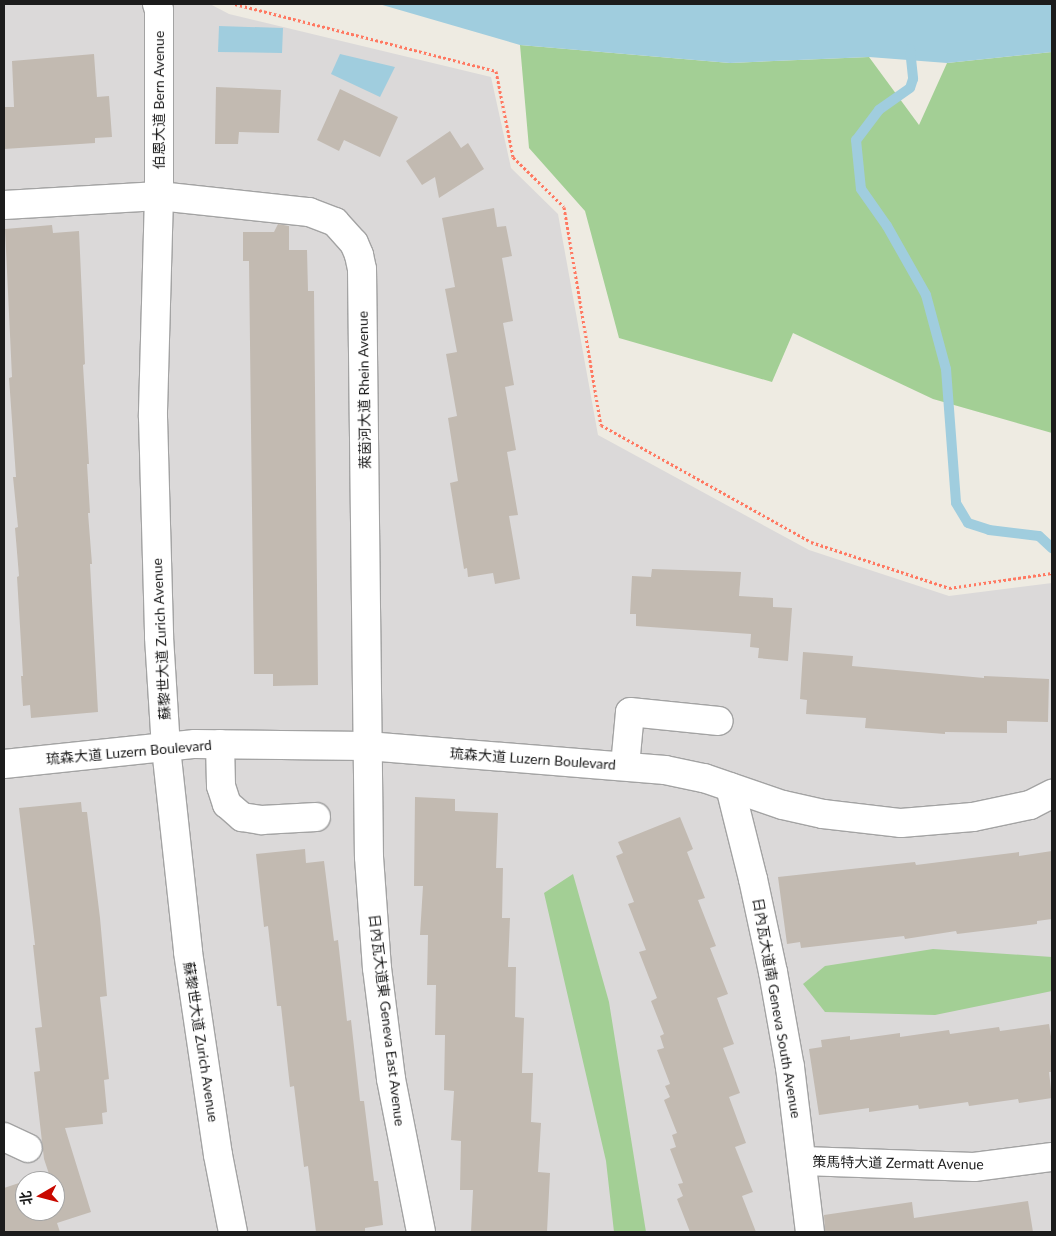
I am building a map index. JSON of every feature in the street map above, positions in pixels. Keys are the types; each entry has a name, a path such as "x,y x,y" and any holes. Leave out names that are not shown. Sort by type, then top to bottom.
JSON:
{"lane":[{"name":"伯恩大道 Bern Avenue","path":"157,4 159,10 159,196"},
{"path":"4,205 159,196"},
{"name":"萊茵河大道 Rhein Avenue","path":"159,196 309,212 323,216 335,222 346,232 360,255 362,269 367,746"},
{"name":"蘇黎世大道 Zurich Avenue","path":"159,196 154,306 154,444 159,637 166,748 188,952 218,1155 233,1232"},
{"path":"625,766 630,712 719,721"},
{"path":"220,744 221,786 227,804 242,817 262,820 316,817"},
{"name":"琉森大道 Luzern Boulevard","path":"4,764 220,744 367,746 665,770 823,814 901,822 973,817 1030,806 1052,794"},
{"name":"日內瓦大道東 Geneva East Avenue","path":"367,746 369,857 377,968 391,1079 421,1232"},
{"name":"日內瓦大道南 Geneva South Avenue","path":"730,787 753,879 773,972 790,1067 803,1161 810,1232"},
{"name":"策馬特大道 Zermatt Avenue","path":"803,1161 974,1167 1052,1157"}],"path":[{"path":"235,4 496,71 513,157 564,207 601,425 811,542 949,588 1052,574"}],"shaded area":[{"path":"4,4 210,4 229,14 491,77 511,168 558,214 598,435 809,550 949,596 1052,583 1052,1232 4,1232"}],"green space":[{"path":"520,45 730,63 869,57 919,125 947,63 1052,52 1052,433 933,399 793,333 772,382 619,338 585,211 529,148"},
{"path":"573,874 609,1002 646,1232 614,1232 606,1161 544,893"},
{"path":"933,949 1052,957 1052,991 935,1015 825,1012 803,984 825,966"}],"water":[{"path":"379,4 1052,4 1052,52 947,63 869,57 730,63 520,45"},
{"path":"219,26 283,28 282,53 218,52"},
{"path":"340,54 395,67 380,97 331,74"}],"building":[{"path":"94,54 97,97 109,96 112,137 95,138 95,143 4,149 4,107 14,107 12,61"},
{"path":"216,87 281,90 279,133 239,132 238,144 215,144"},
{"path":"340,89 398,117 380,157 344,140 339,151 317,140"},
{"path":"450,131 461,148 468,143 484,169 439,198 435,177 422,185 406,161"},
{"path":"494,208 497,227 506,226 512,256 502,258 513,321 503,323 514,385 505,387 516,450 507,452 518,515 509,516 520,579 495,584 493,573 468,577 467,568 464,569 450,483 458,481 448,418 457,416 446,354 457,352 445,289 455,287 442,218"},
{"path":"278,224 289,226 289,250 307,250 308,291 314,291 318,685 273,686 273,674 254,674 249,261 243,261 243,232 274,232"},
{"path":"52,225 53,233 79,231 85,364 83,365 89,464 87,464 90,513 88,513 92,564 90,564 98,712 31,718 30,705 23,706 21,676 23,676 17,577 19,576 15,528 18,527 13,477 16,477 9,378 12,377 5,229"},
{"path":"652,569 741,572 739,596 773,598 773,607 792,608 788,661 758,658 759,648 750,647 751,634 636,626 636,614 630,614 632,576 651,577"},
{"path":"803,652 853,656 852,666 984,678 984,676 1049,679 1048,722 1007,721 1007,733 945,732 945,734 865,728 866,718 806,714 807,700 800,699"},
{"path":"415,797 455,799 455,811 498,813 496,868 503,868 502,918 510,918 508,967 516,967 515,1017 524,1018 522,1073 533,1073 531,1122 541,1123 538,1172 550,1173 547,1232 471,1232 473,1190 460,1190 461,1141 451,1140 454,1091 444,1090 445,1035 435,1035 436,985 427,985 428,935 420,935 423,886 414,886"},
{"path":"81,802 82,812 87,812 100,918 107,996 100,997 109,1079 104,1080 107,1112 102,1113 103,1124 65,1128 91,1212 65,1220 65,1171 48,1171 44,1159 34,1072 40,1071 35,1028 42,1027 33,945 35,945 19,808"},
{"path":"680,817 693,849 687,852 705,898 698,900 716,946 710,948 728,994 717,998 734,1044 723,1048 740,1093 729,1097 746,1143 735,1147 753,1192 742,1196 756,1232 690,1232 677,1199 683,1196 678,1184 683,1183 670,1149 676,1147 672,1135 677,1133 664,1100 670,1097 665,1086 670,1084 657,1050 664,1048 660,1036 664,1034 651,1001 657,998 639,952 646,950 628,904 634,902 616,856 623,853 618,842"},
{"path":"305,849 306,863 324,861 334,941 338,940 347,1021 351,1020 360,1101 364,1101 374,1181 378,1181 383,1225 365,1228 365,1232 316,1232 308,1166 304,1167 294,1086 290,1087 281,1006 277,1006 268,926 264,927 256,854"},
{"path":"1052,851 1052,919 1037,921 1037,924 957,934 956,931 905,939 904,936 801,948 800,942 787,944 778,877 915,862 916,865 1019,852 1019,856"},
{"path":"1049,1024 1052,1043 1052,1072 1049,1072 1052,1098 1019,1103 1018,1099 969,1106 968,1102 919,1109 918,1105 869,1112 869,1108 819,1115 809,1049 822,1047 821,1040 850,1036 850,1040 900,1033 900,1037 949,1030 950,1034 999,1027 1000,1031"},
{"path":"15,1184 15,1221 63,1221 57,1223 60,1232 4,1232 4,1188"},
{"path":"1028,1201 1033,1232 825,1232 824,1215 912,1202 914,1218"}],"waterway":[{"path":"910,49 913,79 910,88 879,110 856,140 861,189 887,226 926,295 946,369 956,503 968,523 989,530 1039,536 1052,548"}]}
